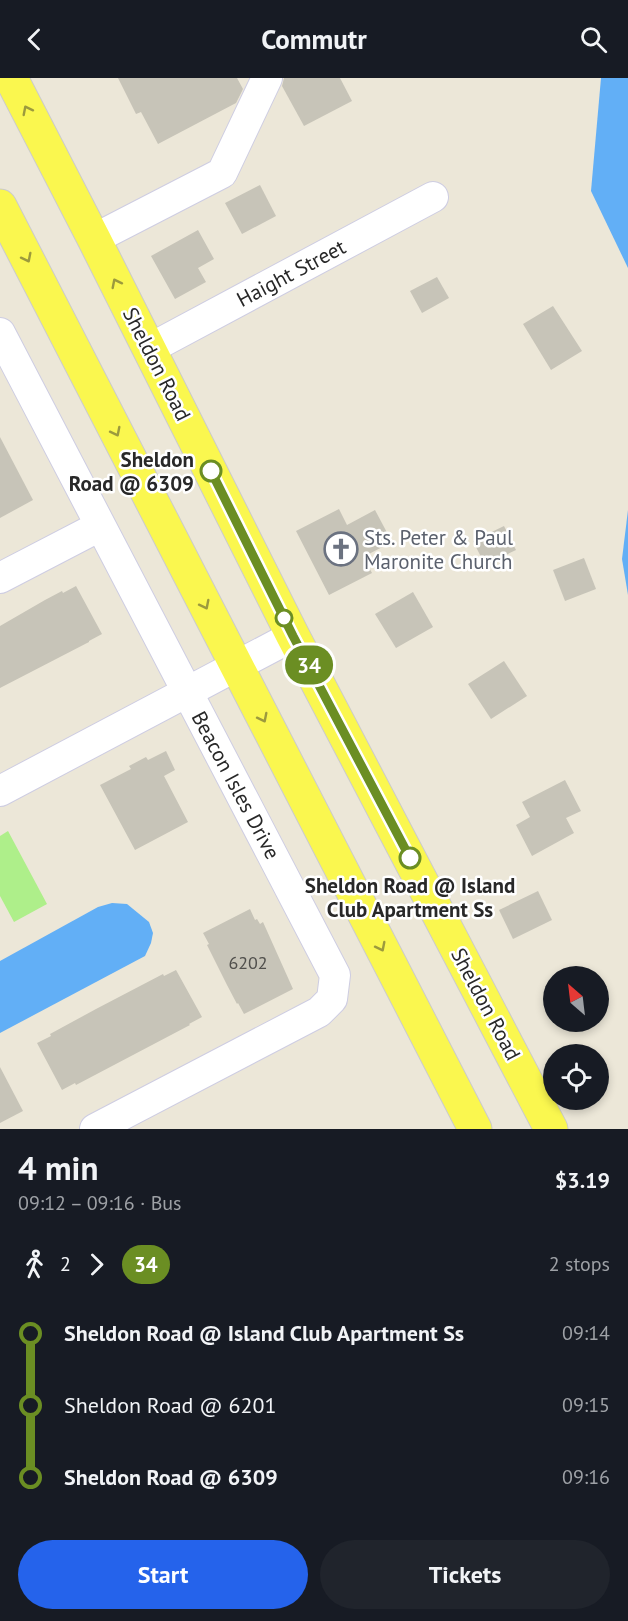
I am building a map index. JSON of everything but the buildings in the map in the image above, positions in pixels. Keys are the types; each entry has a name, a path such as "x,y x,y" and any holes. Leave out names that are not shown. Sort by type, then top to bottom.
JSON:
{"main road":[{"name":"Sheldon Road","path":"11,78 293,636 551,1129"},
{"path":"0,206 475,1129"}],"street":[{"path":"94,239 222,173 267,78"},
{"name":"Haight Street","path":"149,349 433,197"},
{"name":"Beacon Isles Drive","path":"0,333 335,975 332,999 319,1012 95,1129"},
{"path":"0,578 100,525"},
{"path":"0,791 293,636"}],"green space":[{"path":"8,831 47,904 14,922 0,896 0,836"}],"water":[{"path":"601,78 628,78 628,268 591,191"},
{"path":"628,510 628,595 622,559"},
{"path":"112,903 127,904 149,922 153,933 145,956 0,1033 0,961 98,907"}],"bus line":[{"name":"34","path":"211,471 293,636 410,858"}],"place":[{"name":"Sheldon Road @ 6309","path":"211,471"},
{"name":"Sts. Peter & Paul Maronite Church","path":"341,549"},
{"name":"Sheldon Road @ Island Club Apartment Ss","path":"410,858"}]}
